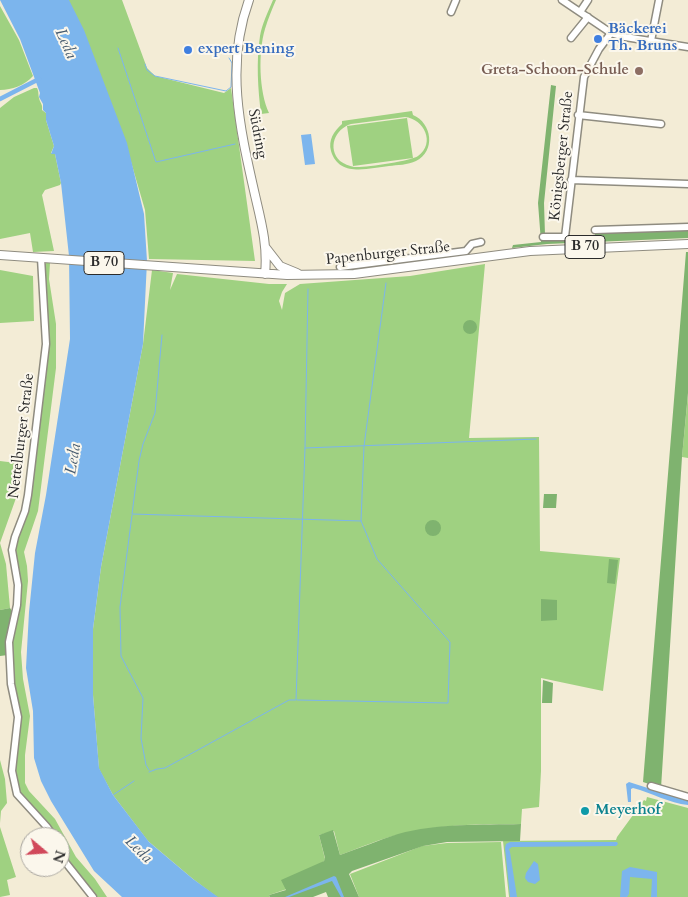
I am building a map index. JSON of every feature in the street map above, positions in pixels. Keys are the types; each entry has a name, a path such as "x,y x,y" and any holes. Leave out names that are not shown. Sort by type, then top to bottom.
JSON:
{"main road":[{"name":"Südring","path":"249,0 237,50 237,100 265,246 265,274"},
{"name":"Papenburger Straße","path":"0,255 304,276 354,274 566,248 688,244"},
{"path":"265,246 280,266 304,276"}],"street":[{"path":"451,12 456,0"},
{"path":"562,0 611,33 688,48"},
{"path":"580,12 588,0"},
{"path":"651,41 659,0"},
{"path":"571,38 588,17"},
{"name":"Königsberger Straße","path":"543,237 565,237 584,77 596,54 611,33"},
{"path":"578,115 660,124"},
{"path":"571,180 688,184"},
{"path":"595,230 607,226 688,227"},
{"path":"340,267 466,251 472,244 481,242"},
{"name":"Nettelburger Straße","path":"45,259 46,344 25,511 13,543 18,595 10,630 9,650 10,684 18,717 12,765 13,779 17,794 21,800 47,827"},
{"path":"652,786 688,797"},
{"path":"70,868 93,897"}],"green space":[{"path":"66,0 122,0 147,68 155,76 224,93 231,88 255,261 149,259 145,210 129,155"},
{"path":"273,0 276,0 265,29 261,49 261,83 269,113 261,114 258,75 260,36"},
{"path":"0,6 19,40 33,76 18,86 0,90"},
{"path":"551,85 556,86 544,203 545,235 595,237 595,230 688,228 688,238 547,244 512,248 513,245 541,242 538,203"},
{"path":"37,88 42,110 46,113 46,120 54,146 51,153 55,154 61,183 45,190 42,195 54,251 33,252 30,233 0,239 0,108 14,97"},
{"path":"412,111 413,115 428,130 429,144 427,151 416,161 402,165 364,169 348,168 341,165 335,159 330,147 332,136 342,124 342,121","holes":["405,117 412,119 422,127 427,138 423,151 414,158 354,167 340,161 336,156 334,150 335,140 337,134 345,126"]},
{"path":"407,118 413,158 353,166 347,126"},
{"path":"686,252 688,252 688,393 682,457 661,788 643,782"},
{"path":"46,263 50,263 49,279 56,324 56,368 38,511 24,552 28,581 21,652 23,679 30,716 25,755 25,783 29,791 55,819 59,827 47,827 24,800 17,787 14,776 20,723 12,682 10,652 18,611 14,549 21,527 43,391 44,266"},
{"path":"485,264 469,438 539,437 540,551 620,558 603,691 541,678 539,807 522,809 521,824 461,825 431,828 386,838 340,855 334,831 319,835 324,861 287,889 269,895 270,897 217,897 148,841 113,795 99,769 93,695 93,629 101,567 143,344 152,270 173,273 170,290 177,274 269,284 287,284 279,301 282,310 285,293 300,284 410,276"},
{"path":"0,270 33,276 34,321 0,323"},
{"path":"467,320 473,320 477,327 473,334 467,334 463,330 463,324"},
{"path":"688,394 688,458 682,457"},
{"path":"0,461 16,463 16,498 0,543"},
{"path":"544,494 557,494 556,508 543,508"},
{"path":"433,520 439,522 441,528 439,534 433,536 427,534 425,528 427,522"},
{"path":"0,543 6,564 10,608 0,610"},
{"path":"609,559 618,560 615,584 607,583"},
{"path":"541,599 557,600 557,620 541,621"},
{"path":"10,608 12,611 7,634 8,655 0,656 0,610"},
{"path":"543,680 553,683 552,703 542,703"},
{"path":"0,760 5,779 7,803 1,811 0,823"},
{"path":"647,797 688,808 688,897 509,897 503,841 616,840 644,800 646,801"},
{"path":"521,824 520,841 447,842 423,846 352,871 349,874 359,897 328,897 326,892 313,897 270,897 269,895 286,890 281,880 324,861 325,858 319,835 333,830 340,855 413,830 460,825"},
{"path":"0,827 16,877 7,880 10,895 0,897"},
{"path":"501,842 506,897 359,897 350,874 422,846 447,843"},
{"path":"70,846 76,857 95,879 107,897 96,897 70,865"}],"water":[{"name":"Leda","path":"0,0 69,0 84,30 127,143 144,214 147,261 143,344 101,567 93,629 93,695 99,768 113,795 149,842 193,879 218,897 122,897 94,871 70,832 70,827 67,827 51,801 41,781 34,758 33,711 26,668 29,612 35,553 70,339 69,256 61,183 55,154 51,154 54,146 46,120 46,113 43,110 43,104 39,97 40,93 20,39"},
{"path":"311,134 315,164 305,165 301,135"},
{"path":"629,782 688,801 688,805 633,788 631,789 631,802 628,802 626,784"},
{"path":"510,842 617,842 618,844 616,846 512,847 509,849 517,897 510,897 505,848 506,844"},
{"path":"534,861 538,864 540,880 535,884 528,882 525,878"},
{"path":"630,867 657,872 657,897 651,897 652,879 630,877 629,894 627,897 620,897 622,871"},
{"path":"334,876 344,897 341,897 332,881 285,897"}],"waterway":[{"path":"118,48 156,162 235,144"},
{"path":"145,64 147,70 155,76 226,91 231,87 232,63 229,58"},
{"path":"0,99 39,79"},
{"path":"297,700 448,703 450,642 377,559 361,521 364,446 386,283"},
{"path":"305,448 308,289"},
{"path":"162,335 155,413 143,444 139,461 132,514 361,521"},
{"path":"149,772 165,768 289,700 296,700 305,448 536,439"},
{"path":"132,515 120,607 121,656 143,698 141,738 146,765 149,770"},
{"path":"113,795 134,781"}],"place":[{"name":"Bäckerei Th. Bruns","path":"598,39"},
{"name":"expert Bening","path":"188,50"},
{"name":"Greta-Schoon-Schule","path":"639,71"},
{"name":"Meyerhof","path":"585,811"}]}
